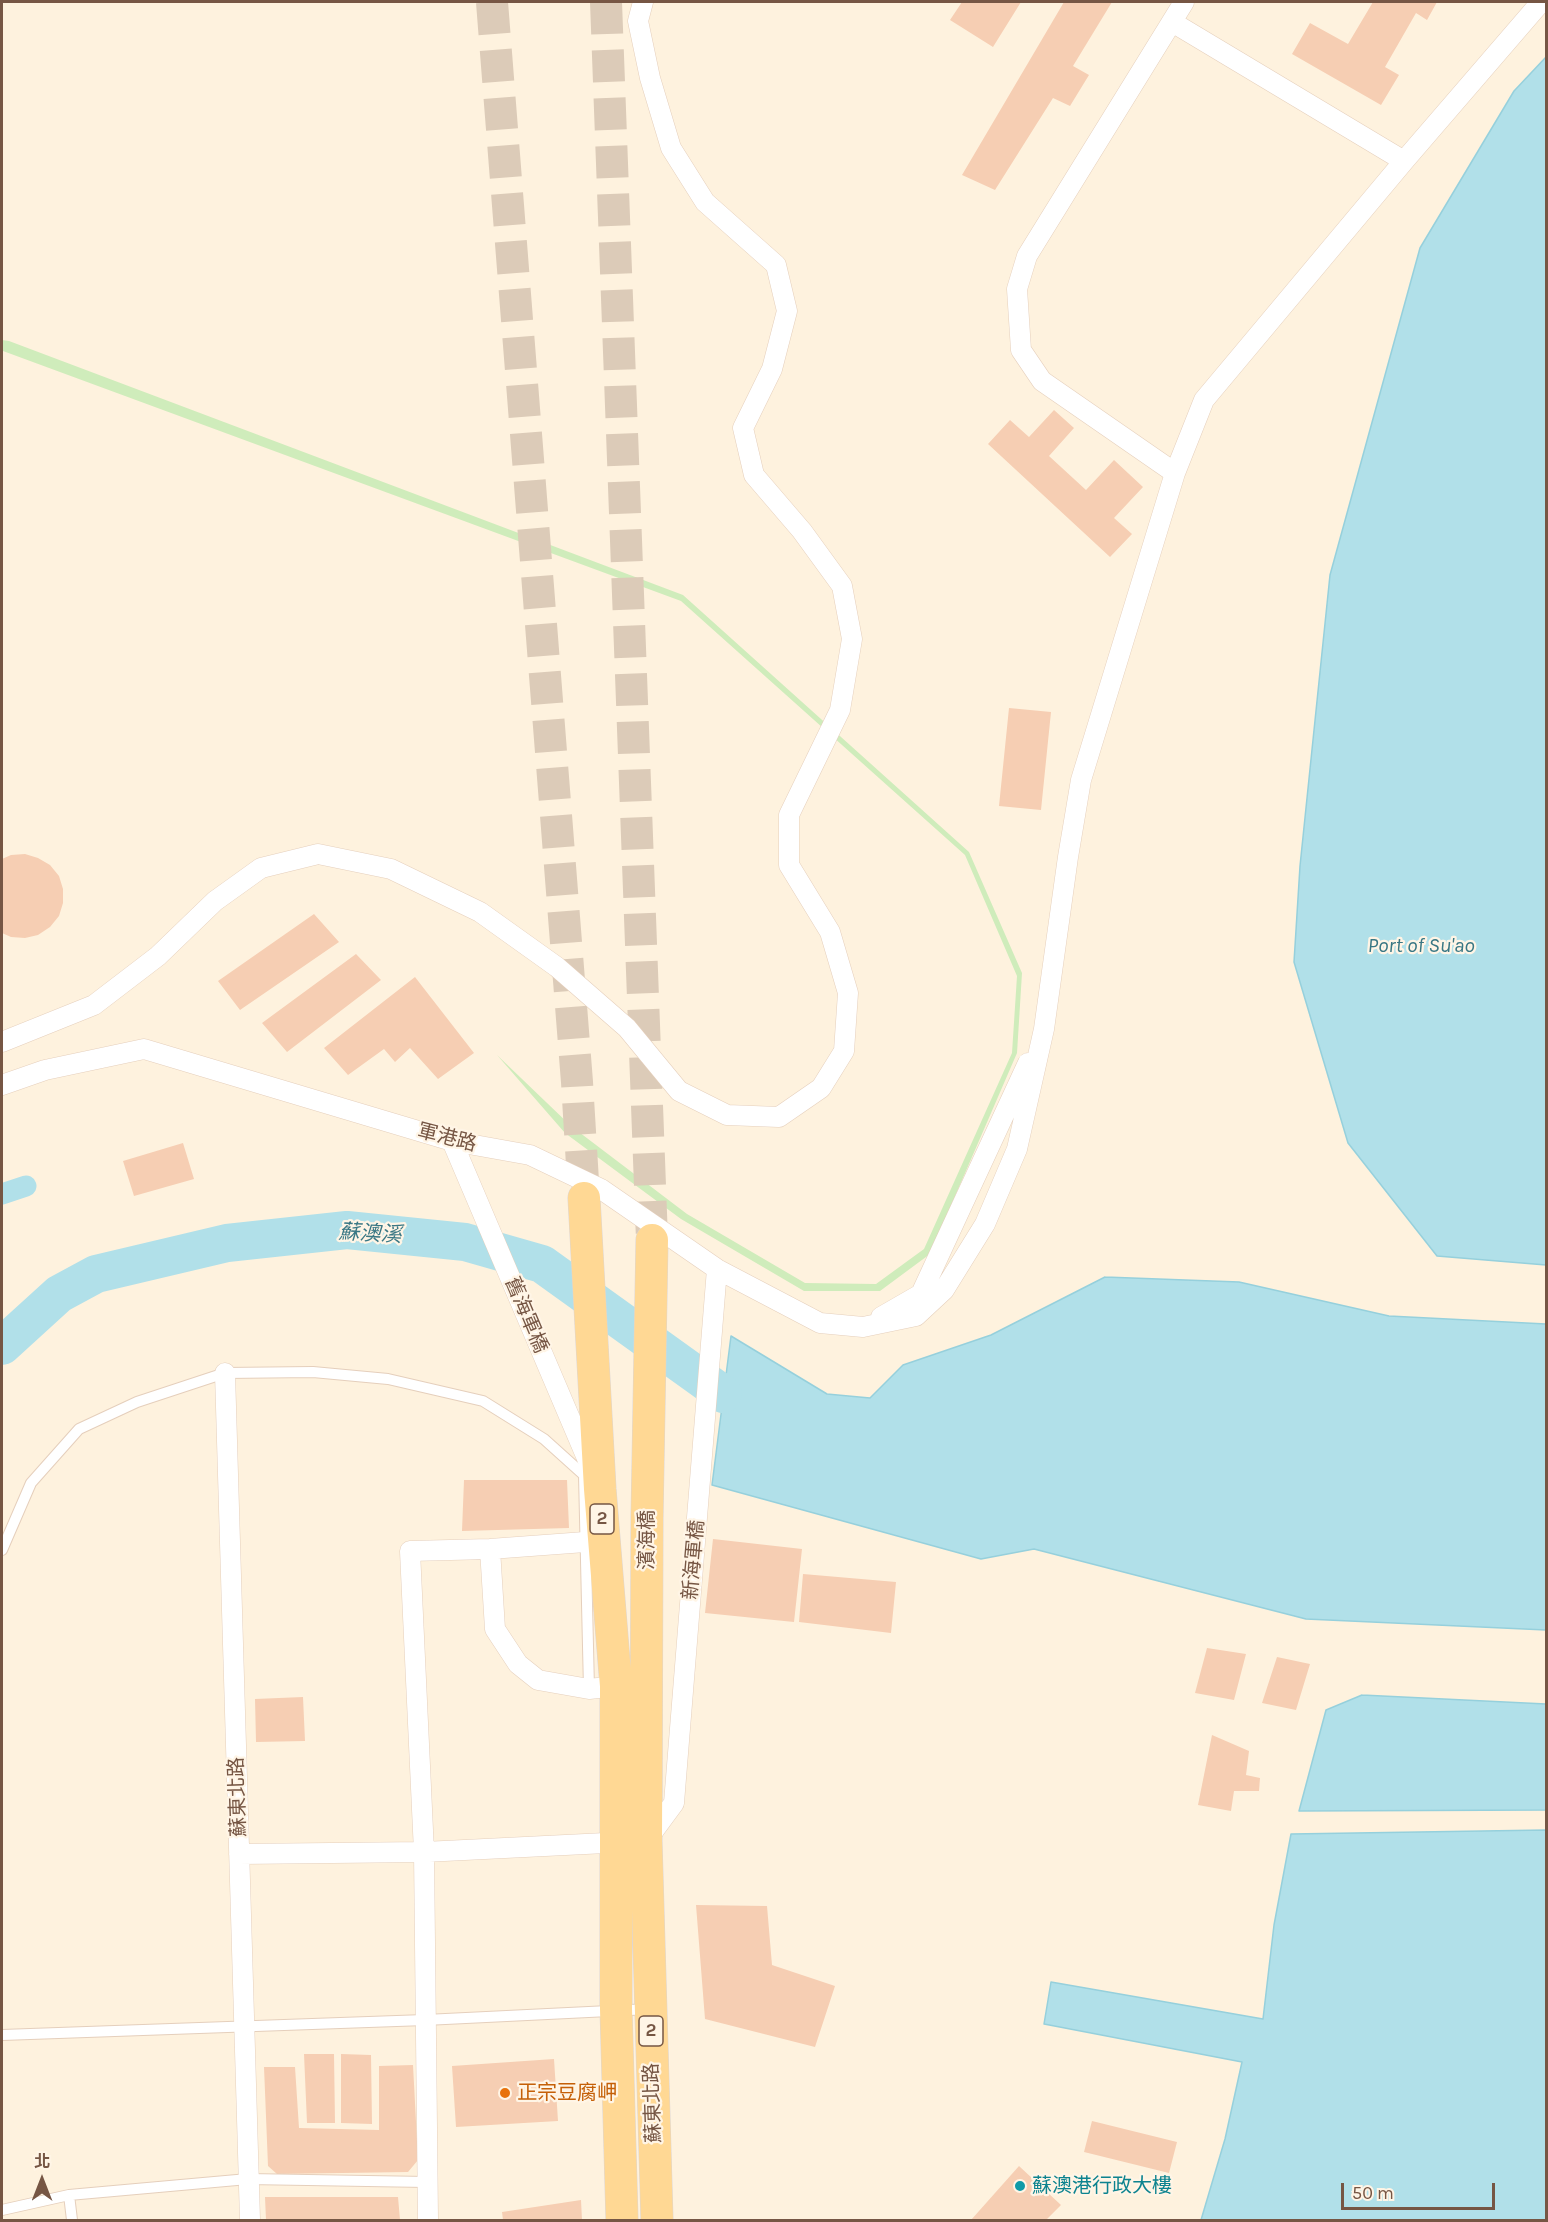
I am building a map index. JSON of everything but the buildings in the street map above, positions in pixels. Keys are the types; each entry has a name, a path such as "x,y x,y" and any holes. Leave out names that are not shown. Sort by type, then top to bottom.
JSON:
{"main road":[{"name":"2","path":"585,1198 600,1489 603,1688 631,1840"},
{"name":"濱海橋","path":"631,1840 647,1530 652,1240"},
{"name":"蘇東北路","path":"631,1840 650,2009 657,2220"},
{"name":"蘇東北路","path":"622,2220 616,2009 631,1840"}],"street":[{"path":"2,1042 94,1005 158,956 215,901 261,868 318,854 391,869 480,912 557,967 627,1028 679,1091 727,1115 779,1117 821,1088 844,1051 848,993 830,933 789,865 789,815 840,710 852,639 842,586 802,531 754,475 743,428 772,369 787,310 776,265 705,202 671,148 650,78 638,21 643,2"},
{"path":"1175,473 1042,381 1021,350 1017,289 1027,256 1184,2"},
{"path":"863,1327 921,1294 1044,1029 1081,780 1175,473 1204,400 1404,161 1541,2"},
{"path":"1172,22 1404,161"},
{"name":"軍港路","path":"2,1084 45,1070 144,1049 452,1141 530,1155 601,1189 717,1269 820,1323 863,1327 916,1316 944,1290 985,1224 1017,1149 1044,1029"},
{"name":"舊海軍橋","path":"452,1141 600,1489"},
{"name":"新海軍橋","path":"631,1840 674,1803 717,1269"},
{"name":"蘇東北路","path":"225,1373 250,2220"},
{"path":"428,2220 424,1852 410,1551 490,1549 585,1542"},
{"path":"490,1549 495,1629 518,1664 538,1680 603,1688"},
{"path":"240,1854 424,1852 631,1840"}],"lane":[{"path":"2,1550 31,1483 79,1429 137,1402 225,1373 314,1372 388,1379 483,1401 544,1439 584,1475 585,1542 603,1688"},
{"path":"2,2035 425,2020 650,2009"},
{"path":"2,2210 69,2195 248,2180 427,2182"},
{"path":"69,2195 72,2220"}],"green space":[{"path":"2,340 683,595 969,852 1022,973 1017,1053 930,1254 880,1291 804,1291 681,1219 565,1133 497,1055 571,1126 687,1214 805,1283 876,1284 924,1249 1012,1053 1017,976 965,855 681,601 3,351 2,353"}],"water":[{"name":"Port of Su'ao","path":"1546,57 1546,1265 1437,1256 1348,1143 1294,962 1300,866 1330,575 1420,248 1514,91"},
{"path":"1105,1277 1239,1282 1389,1316 1546,1324 1546,1630 1306,1619 1034,1549 981,1559 712,1485 731,1336 827,1394 870,1398 903,1365 991,1335"},
{"path":"1362,1695 1546,1704 1546,1810 1299,1811 1326,1710"},
{"path":"1546,1830 1546,2220 1201,2220 1225,2139 1242,2062 1044,2024 1051,1982 1263,2019 1274,1925 1291,1834"}],"waterway":[{"path":"2,1194 26,1186"},
{"name":"蘇澳溪","path":"2,1346 59,1294 96,1274 227,1243 347,1230 465,1242 542,1264 723,1394"}],"tunnel":[{"path":"492,2 577,1082 584,1198"},
{"path":"606,2 652,1240"}],"place":[{"name":"正宗豆腐岬","path":"505,2093"},
{"name":"蘇澳港行政大樓","path":"1020,2186"}]}
